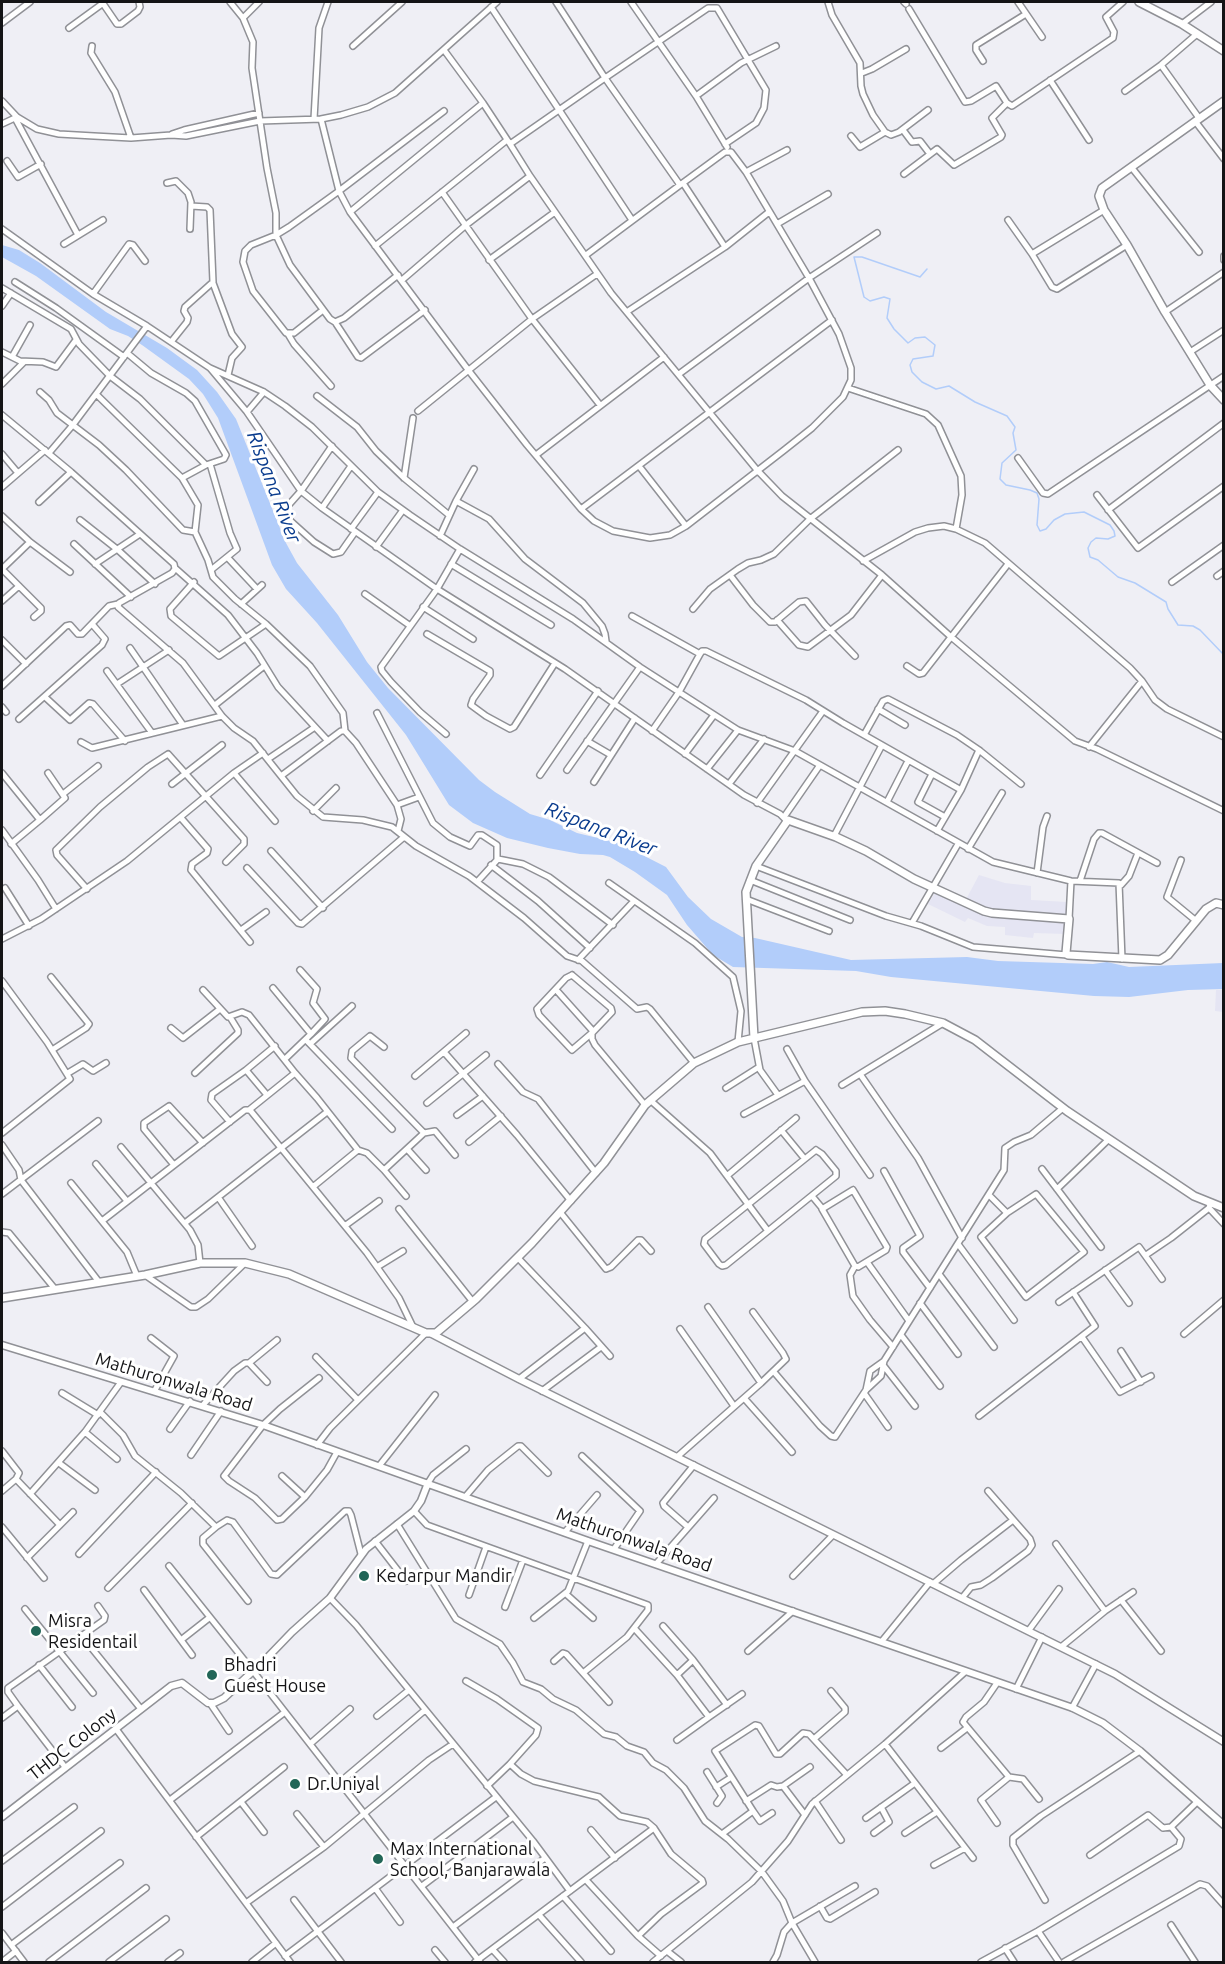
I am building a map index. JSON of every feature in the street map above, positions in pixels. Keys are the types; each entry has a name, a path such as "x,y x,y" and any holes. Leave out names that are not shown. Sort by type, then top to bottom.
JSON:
{"main road":[{"path":"1139,2 1182,24 1223,50"},
{"path":"1224,100 1102,188 1099,200 1210,385 1224,400"},
{"path":"754,1038 746,899 750,880 756,867 785,819 834,836 932,888 992,913 1069,919 1068,955 1122,959 1165,958 1195,920 1213,904 1219,902 1224,905"},
{"path":"2,1298 146,1275 200,1263 245,1263 289,1274 429,1334 439,1332 518,1258 596,1173 648,1103 694,1063 738,1042 862,1012 885,1011 943,1023 975,1040 1064,1108 1109,1139 1210,1206 1224,1208"}],"street":[{"path":"2,23 30,2"},
{"path":"69,28 102,4 117,24 122,24 138,11 139,2"},
{"path":"230,2 243,18 253,38 252,68 276,213 276,235 290,265 361,358 425,310"},
{"path":"243,18 259,2"},
{"path":"314,119 319,28 328,2"},
{"path":"352,46 402,2"},
{"path":"16,118 37,129 59,134 131,138 186,136 260,122 321,119 341,115 368,107 395,93 497,2"},
{"path":"556,2 605,78 725,247"},
{"path":"321,119 339,191 350,212 470,371 581,509 603,526 632,536 657,538 670,535 686,526 812,428 849,388 851,363 832,320 809,278 746,172 729,151 696,96 631,2"},
{"path":"828,2 832,15 860,63 863,94 873,115 885,132 892,135 903,130 928,110"},
{"path":"1018,2 1042,37"},
{"path":"906,5 965,102 971,101 996,86 1007,103 1014,106 1113,38 1114,32 1106,17 1123,2"},
{"path":"1182,24 1211,2"},
{"path":"491,7 632,220"},
{"path":"375,246 508,142 559,111 658,41 713,7 718,9 749,59 765,86 766,95 764,108 756,123 725,144"},
{"path":"983,61 976,50 976,45 1026,14"},
{"path":"1125,91 1161,65 1197,34"},
{"path":"92,46 91,53 115,92 131,138"},
{"path":"696,96 749,59 776,46"},
{"path":"862,73 906,49"},
{"path":"444,50 483,103 597,274 757,471 810,519 882,575 950,636 1075,741 1185,790 1224,811"},
{"path":"1161,65 1224,159"},
{"path":"1050,80 1089,140"},
{"path":"2,100 16,118 78,236"},
{"path":"350,212 483,103"},
{"path":"904,174 939,149 954,165 1001,137 992,118 1007,103"},
{"path":"331,386 256,296 243,262 243,255 248,248 276,235 339,191 444,111"},
{"path":"171,135 259,113"},
{"path":"2,124 16,118"},
{"path":"903,130 912,142 920,140 930,154"},
{"path":"851,136 860,147 885,132"},
{"path":"746,172 787,150"},
{"path":"586,255 729,151"},
{"path":"7,161 18,177 40,164"},
{"path":"1132,168 1199,252"},
{"path":"335,322 344,318 400,277 530,176"},
{"path":"167,183 178,182 188,193 191,206 190,229"},
{"path":"442,192 532,320 600,405"},
{"path":"777,224 828,194"},
{"path":"191,206 207,207 210,210 213,283 232,334 242,347 232,358 228,375"},
{"path":"1032,254 1104,210"},
{"path":"489,260 555,212"},
{"path":"628,311 725,247 769,212"},
{"path":"64,244 103,220"},
{"path":"1008,220 1052,287 1057,289 1127,244"},
{"path":"2,229 145,328 210,368 264,392 300,416 378,492 403,510 460,549 606,641 640,667 738,730 795,751 993,862 1071,881 1118,882 1121,885"},
{"path":"679,374 809,278 877,233"},
{"path":"93,294 129,244 133,245 145,261"},
{"path":"1165,312 1224,272"},
{"path":"418,411 532,320 597,274"},
{"path":"15,282 151,373 186,393 198,404 226,454 224,459 182,478"},
{"path":"171,342 188,320 184,307 213,283"},
{"path":"2,288 73,332 76,340 110,376 140,399 208,465 237,548 228,558 211,570"},
{"path":"2,306 11,293"},
{"path":"288,334 299,329 323,310"},
{"path":"581,509 832,320"},
{"path":"12,357 30,324"},
{"path":"2,487 47,451 72,426 145,328"},
{"path":"1190,352 1224,330"},
{"path":"2,352 24,362 44,362 57,367 76,340"},
{"path":"536,455 664,357"},
{"path":"2,384 24,362"},
{"path":"210,368 248,412 301,491 322,508 437,589 598,691 757,803 785,819 820,765"},
{"path":"1018,458 1043,493 1048,494 1224,376"},
{"path":"849,388 926,414 938,425 962,477 962,495 956,529"},
{"path":"40,392 49,400 57,413 99,445 126,470 183,530 195,532"},
{"path":"248,412 264,392"},
{"path":"96,394 182,478 198,505 195,532 214,579 304,659 342,712 345,731 356,742 397,805 401,819 398,831"},
{"path":"317,396 357,427 376,451 404,478 449,515"},
{"path":"2,416 71,472 221,608 245,637 278,687 328,741"},
{"path":"404,478 413,418"},
{"path":"1108,510 1224,423"},
{"path":"332,446 301,491 285,509 285,516 314,542 326,550 339,554 378,492"},
{"path":"693,609 706,592 730,575 748,563 774,554 810,519 898,450"},
{"path":"2,454 18,473"},
{"path":"322,508 351,466"},
{"path":"639,466 686,526"},
{"path":"440,536 474,469"},
{"path":"39,502 71,472"},
{"path":"1097,495 1135,547 1139,548 1224,486"},
{"path":"456,501 489,519 525,559 583,603 602,626 606,641"},
{"path":"376,547 403,510"},
{"path":"2,516 30,542 70,572"},
{"path":"80,520 118,550 155,584"},
{"path":"863,561 915,532 938,526 956,529 985,543 1130,668 1155,700 1167,709 1224,737"},
{"path":"95,564 140,534"},
{"path":"30,542 2,569 41,608 41,611 34,617"},
{"path":"74,544 131,597"},
{"path":"1172,582 1224,546"},
{"path":"446,734 420,712 382,671 382,664 437,589 460,549"},
{"path":"228,558 259,587 242,604"},
{"path":"451,564 551,625"},
{"path":"907,666 921,674 1008,564"},
{"path":"2,686 67,626 72,626 81,634 109,606 118,604 155,584 173,572 175,568"},
{"path":"1217,576 1224,571"},
{"path":"730,575 768,621 777,620 799,602 805,600 830,631 855,656"},
{"path":"777,620 799,645 805,647 812,645 852,615 882,575"},
{"path":"194,582 170,609 171,616 217,656 266,624"},
{"path":"2,601 19,586"},
{"path":"365,594 409,625"},
{"path":"118,604 119,608 183,663 222,716 234,728 250,738 297,796 313,811 328,819 363,820 389,826 434,858 477,882 524,918 567,956 578,960 637,1009 647,1007 650,1009 694,1063"},
{"path":"423,607 473,639"},
{"path":"632,616 700,654"},
{"path":"19,719 102,645 105,639 92,624"},
{"path":"426,634 490,671 490,675 472,699 471,705 510,729 513,728 555,663"},
{"path":"2,640 26,664"},
{"path":"130,648 183,725"},
{"path":"117,684 169,650"},
{"path":"652,731 679,692 702,651 706,651 806,700 908,761 961,789"},
{"path":"215,705 264,666"},
{"path":"567,770 640,667"},
{"path":"106,671 152,733"},
{"path":"1089,747 1142,681"},
{"path":"540,775 598,691"},
{"path":"45,698 70,720 88,704 93,704 124,741"},
{"path":"864,735 884,699 893,700 957,735 1021,784"},
{"path":"878,709 905,724"},
{"path":"757,803 823,711"},
{"path":"377,713 429,818 441,831 471,846 478,835 482,835 497,845 497,860 477,882"},
{"path":"685,754 714,715"},
{"path":"81,742 92,748 222,716"},
{"path":"594,782 635,718"},
{"path":"268,759 315,727"},
{"path":"707,769 738,730"},
{"path":"281,776 341,731 345,731"},
{"path":"729,784 764,739"},
{"path":"587,741 611,756"},
{"path":"172,784 222,744"},
{"path":"834,836 882,745"},
{"path":"937,831 961,789 979,750"},
{"path":"2,939 56,909 142,850 234,773 263,753"},
{"path":"87,889 57,854 58,848 100,807 165,754 170,754 244,841 244,844 226,862"},
{"path":"887,802 908,761"},
{"path":"63,794 98,766"},
{"path":"2,773 40,820"},
{"path":"12,844 64,800 63,794 48,773"},
{"path":"234,773 275,821"},
{"path":"932,774 918,802 945,817"},
{"path":"313,811 336,788"},
{"path":"968,849 1002,793"},
{"path":"397,805 419,797"},
{"path":"1037,873 1041,837 1047,816"},
{"path":"181,818 208,850 191,865 191,870 250,942"},
{"path":"2,830 56,909"},
{"path":"1080,881 1097,834 1102,833 1156,863"},
{"path":"247,868 298,923 305,923 404,837"},
{"path":"912,923 958,844"},
{"path":"271,852 323,908"},
{"path":"1122,959 1121,885 1129,876 1138,854"},
{"path":"497,860 514,862 543,873 613,925"},
{"path":"1181,860 1167,897 1195,920"},
{"path":"492,865 590,948"},
{"path":"756,867 979,949 1068,955"},
{"path":"750,880 850,920"},
{"path":"1069,919 1071,881"},
{"path":"609,883 695,943 733,977 741,1011 738,1042"},
{"path":"5,888 29,926"},
{"path":"746,899 829,931"},
{"path":"578,960 634,901"},
{"path":"241,930 266,912"},
{"path":"300,970 317,989 313,1003 325,1018 324,1022 311,1034 308,1042"},
{"path":"593,1032 570,1050 538,1013 538,1006 566,978 575,976 612,1009 611,1015 593,1032 592,1039 595,1045 648,1103 701,1144 728,1175 768,1231"},
{"path":"51,977 89,1024 52,1050"},
{"path":"2,981 68,1073 69,1081 2,1133"},
{"path":"273,988 311,1034"},
{"path":"195,1073 238,1033 230,1017 203,990"},
{"path":"558,992 593,1032"},
{"path":"285,1059 352,1006"},
{"path":"171,1028 180,1037 185,1037 220,1009"},
{"path":"230,1017 247,1013 358,1150 369,1154 406,1196"},
{"path":"842,1085 943,1023"},
{"path":"415,1076 466,1033"},
{"path":"384,1047 370,1036 352,1051 351,1058 424,1133"},
{"path":"754,1038 759,1067 778,1095"},
{"path":"308,1042 392,1129"},
{"path":"230,1122 211,1100 211,1097 275,1046"},
{"path":"787,1049 805,1080 870,1175"},
{"path":"444,1052 572,1201"},
{"path":"427,1103 486,1055"},
{"path":"68,1073 83,1064 93,1071 106,1064"},
{"path":"498,1064 523,1092 538,1099 596,1173"},
{"path":"726,1088 759,1067"},
{"path":"246,1070 267,1095"},
{"path":"102,1221 295,1073"},
{"path":"860,1074 918,1158 962,1238"},
{"path":"744,1114 805,1080"},
{"path":"457,1115 483,1095"},
{"path":"174,1165 143,1127 143,1124 152,1117 167,1106 170,1107 203,1143"},
{"path":"774,1372 820,1426 833,1437 837,1436 865,1392 878,1381 893,1347 1004,1170 1005,1148 1030,1135 1064,1108"},
{"path":"249,1110 346,1225 399,1298 413,1327"},
{"path":"185,1223 327,1112"},
{"path":"469,1142 501,1116"},
{"path":"728,1175 796,1118"},
{"path":"2,1194 98,1121"},
{"path":"781,1130 804,1158"},
{"path":"384,1170 424,1133 435,1131 455,1155"},
{"path":"1058,1189 1109,1139"},
{"path":"2,1144 19,1170 21,1180 99,1282"},
{"path":"121,1147 185,1223 198,1245 200,1263"},
{"path":"314,1186 358,1150"},
{"path":"408,1150 426,1170"},
{"path":"819,1150 837,1173 835,1178 723,1266 719,1264 704,1244 705,1239 804,1158 819,1150"},
{"path":"96,1164 126,1201"},
{"path":"1042,1169 1101,1247"},
{"path":"884,1171 920,1236 903,1248 903,1252 930,1288"},
{"path":"71,1184 127,1252 137,1276"},
{"path":"822,1208 855,1190 887,1247 886,1250 859,1267 855,1266"},
{"path":"1036,1194 1084,1252 1026,1297 981,1237 1007,1213 1036,1194"},
{"path":"989,1195 1007,1213"},
{"path":"812,1196 822,1208 855,1266"},
{"path":"218,1197 252,1246"},
{"path":"346,1225 379,1201"},
{"path":"1146,1255 1210,1206 1224,1224"},
{"path":"399,1209 473,1302"},
{"path":"560,1212 606,1269 611,1268 638,1240 651,1251"},
{"path":"2,1232 9,1233 55,1289"},
{"path":"958,1244 1014,1320"},
{"path":"1059,1302 1139,1247 1162,1279"},
{"path":"377,1267 403,1251"},
{"path":"518,1258 610,1356"},
{"path":"867,1262 909,1321"},
{"path":"146,1275 191,1307 196,1307 208,1299 245,1263"},
{"path":"855,1266 850,1275 853,1296 893,1347"},
{"path":"1105,1270 1129,1303"},
{"path":"939,1274 994,1347"},
{"path":"979,1416 1096,1324 1073,1292"},
{"path":"1184,1334 1224,1300"},
{"path":"921,1304 958,1354"},
{"path":"708,1307 761,1383"},
{"path":"678,1456 785,1362 785,1356 753,1312"},
{"path":"519,1379 585,1328"},
{"path":"680,1329 734,1407"},
{"path":"316,1445 358,1400 429,1334 1096,1664 1224,1742"},
{"path":"901,1335 940,1386"},
{"path":"1082,1337 1120,1392 1151,1376"},
{"path":"151,1338 174,1356 155,1390"},
{"path":"203,1405 234,1371 243,1364 249,1363 277,1340"},
{"name":"Mathuronwala Road","path":"2,1345 121,1382 155,1390 263,1425 588,1541 1072,1708 1103,1723 1140,1751 1224,1825"},
{"path":"542,1390 601,1347"},
{"path":"1121,1351 1142,1382"},
{"path":"316,1358 358,1400"},
{"path":"249,1363 267,1382"},
{"path":"884,1363 870,1371 865,1392 888,1427"},
{"path":"884,1363 915,1406"},
{"path":"319,1378 263,1425 225,1473 225,1477 255,1498 277,1520 282,1519 305,1497 327,1470 337,1452"},
{"path":"30,1494 85,1432 121,1382"},
{"path":"62,1393 99,1413 123,1435 135,1456 192,1503 216,1527"},
{"path":"379,1466 435,1395"},
{"path":"744,1398 792,1452"},
{"path":"170,1429 190,1401"},
{"path":"191,1455 221,1411"},
{"path":"85,1432 117,1459"},
{"path":"465,1497 488,1470 518,1446 521,1446 548,1473"},
{"path":"229,1731 210,1703 224,1698 330,1598 361,1554 414,1510 421,1501 433,1475 466,1449"},
{"path":"2,1451 19,1473 16,1479 2,1491"},
{"path":"582,1456 640,1511 614,1549"},
{"path":"59,1463 95,1490"},
{"path":"688,1527 663,1503 694,1465"},
{"path":"79,1554 156,1472"},
{"path":"282,1476 305,1497"},
{"path":"16,1479 60,1526"},
{"path":"962,1598 971,1587 986,1583 1031,1548 1030,1539 988,1491"},
{"path":"565,1532 597,1495"},
{"path":"656,1564 714,1498"},
{"path":"108,1588 192,1503"},
{"path":"414,1510 427,1525 648,1605 648,1610 622,1641 583,1673"},
{"path":"248,1601 203,1544 203,1538 227,1520 231,1521 268,1571 277,1575 343,1512 347,1511 353,1521 361,1554"},
{"path":"27,1558 73,1512"},
{"path":"882,1641 932,1583 1013,1520"},
{"path":"397,1524 456,1619 500,1644 523,1682 541,1689 552,1699 576,1710 604,1734 616,1737 627,1746 642,1751 684,1788 705,1821 762,1872 783,1901 792,1923 815,1962"},
{"path":"2,1527 44,1578"},
{"path":"793,1576 833,1535"},
{"path":"375,1541 406,1581"},
{"path":"534,1618 566,1594 588,1541"},
{"path":"1056,1544 1105,1611"},
{"path":"469,1595 486,1547"},
{"path":"505,1607 523,1560"},
{"path":"169,1566 422,1886 478,1962 654,1828"},
{"path":"1029,1630 1059,1589"},
{"path":"144,1590 192,1654"},
{"path":"1061,1647 1105,1611 1133,1592"},
{"path":"566,1594 593,1618"},
{"path":"330,1598 356,1625 513,1817 570,1891"},
{"path":"1121,1600 1161,1651"},
{"path":"65,1767 18,1706 8,1692 8,1688 105,1618 98,1606"},
{"path":"25,1609 93,1693"},
{"path":"747,1651 793,1611"},
{"path":"181,1640 209,1618"},
{"path":"663,1626 693,1660 727,1705"},
{"path":"634,1628 677,1675 709,1717"},
{"path":"81,1635 141,1709"},
{"path":"1016,1689 1042,1637"},
{"path":"554,1661 563,1653 566,1654 609,1702"},
{"path":"677,1675 693,1660"},
{"path":"1072,1708 1096,1664"},
{"path":"39,1665 72,1707"},
{"path":"653,1962 762,1872 788,1841 815,1801 885,1744 965,1672"},
{"path":"466,1681 497,1699 538,1728 536,1735 487,1786"},
{"name":"THDC Colony","path":"2,1817 171,1686 182,1683 204,1701 210,1703"},
{"path":"997,1683 984,1702 964,1719 967,1728 1009,1776 1023,1779 1039,1799"},
{"path":"378,1716 409,1690"},
{"path":"815,1738 845,1712 831,1691"},
{"path":"677,1740 742,1694"},
{"path":"2,1718 18,1706"},
{"path":"310,1743 350,1709"},
{"path":"340,1782 425,1710"},
{"path":"170,1800 285,1712"},
{"path":"772,1813 760,1821 730,1778 715,1750 755,1725 759,1726 776,1754 780,1754 803,1733 809,1734 846,1774"},
{"path":"941,1749 967,1728"},
{"path":"116,1729 290,1962"},
{"path":"246,1903 324,1847 429,1760 453,1744"},
{"path":"885,1744 973,1858"},
{"path":"1045,1900 1013,1845 1013,1838 1041,1816 1140,1751"},
{"path":"510,1764 521,1774 534,1781 599,1797 620,1816 647,1822 654,1828 671,1854 702,1880 703,1883 662,1914 638,1936"},
{"path":"196,1837 285,1767"},
{"path":"746,1801 771,1785 783,1786 810,1767"},
{"path":"707,1772 722,1796 717,1803"},
{"path":"997,1823 981,1800 1009,1776"},
{"path":"716,1787 730,1778"},
{"path":"866,1818 915,1783"},
{"path":"783,1786 805,1815"},
{"path":"285,1956 496,1797"},
{"path":"815,1801 841,1840"},
{"path":"241,1802 264,1832"},
{"path":"1090,1855 1148,1815 1163,1828 1171,1827 1197,1802"},
{"path":"2,1861 74,1807"},
{"path":"874,1833 889,1822 882,1807"},
{"path":"722,1834 753,1811"},
{"path":"905,1833 938,1812"},
{"path":"297,1814 324,1847"},
{"path":"422,1886 513,1817"},
{"path":"981,1962 1038,1931 1179,1846 1181,1839 1171,1827"},
{"path":"591,1830 615,1858"},
{"path":"2,1907 101,1831"},
{"path":"934,1864 965,1848"},
{"path":"453,1928 545,1858"},
{"path":"11,1945 120,1863"},
{"path":"586,1880 638,1936 661,1956"},
{"path":"1064,1962 1200,1884 1206,1886 1224,1905"},
{"path":"773,1962 784,1932 792,1923 855,1886"},
{"path":"49,1962 146,1888"},
{"path":"375,1888 400,1922"},
{"path":"820,1906 830,1919 875,1892"},
{"path":"563,1896 611,1951"},
{"path":"294,1900 341,1962"},
{"path":"539,1915 581,1962"},
{"path":"109,1962 166,1919"},
{"path":"1171,1925 1195,1962"},
{"path":"1038,1931 1059,1962"},
{"path":"2,1933 24,1962"},
{"path":"252,1962 276,1943"},
{"path":"1005,1948 1014,1962"},
{"path":"435,1950 445,1962"},
{"path":"493,1950 504,1962"},
{"path":"667,1951 681,1962"},
{"path":"2,1962 16,1952"},
{"path":"168,1962 180,1953"},
{"path":"1078,1955 1083,1962"}],"shaded area":[{"path":"979,875 1005,883 1031,886 1031,900 1067,902 1066,934 1034,933 1033,938 1005,935 1005,927 987,926 968,918 965,922 928,904 936,891 963,905"},
{"path":"1216,990 1223,990 1223,1012 1215,1011"}],"water":[{"path":"2,245 19,250 40,263 106,312 167,348 197,370 217,392 236,419 286,543 297,563 338,615 367,662 388,688 479,780 530,814 550,820 577,833 619,843 666,867 688,897 711,919 742,937 851,960 967,957 998,961 1093,964 1107,962 1129,967 1223,963 1223,989 1188,990 1129,997 1094,996 891,977 856,971 733,967 713,955 687,925 667,895 610,857 580,854 507,838 473,823 449,805 406,735 317,623 286,589 272,565 218,418 203,394 189,379 142,345 110,329 36,276 2,257"}],"waterway":[{"path":"927,269 920,277 862,257 854,257 864,297 870,301 884,297 890,299 887,318 908,343 915,338 925,337 935,345 933,356 913,359 910,365 912,372 922,382 936,389 949,386 975,402 1007,416 1015,427 1013,433 1016,450 1002,463 1000,479 1006,485 1037,493 1039,499 1037,525 1040,531 1065,514 1084,512 1110,525 1115,536 1108,539 1096,538 1091,542 1088,548 1090,557 1098,560 1118,577 1135,583 1166,602 1178,625 1193,626 1200,630 1224,655"}],"place":[{"name":"Kedarpur Mandir","path":"364,1576"},
{"name":"Misra Residentail","path":"36,1631"},
{"name":"Bhadri Guest House","path":"212,1675"},
{"name":"Dr.Uniyal","path":"295,1784"},
{"name":"Max International School, Banjarawala","path":"378,1859"}],"water label":[{"name":"Rispana River","path":"274,487"},
{"name":"Rispana River","path":"601,829"}]}
